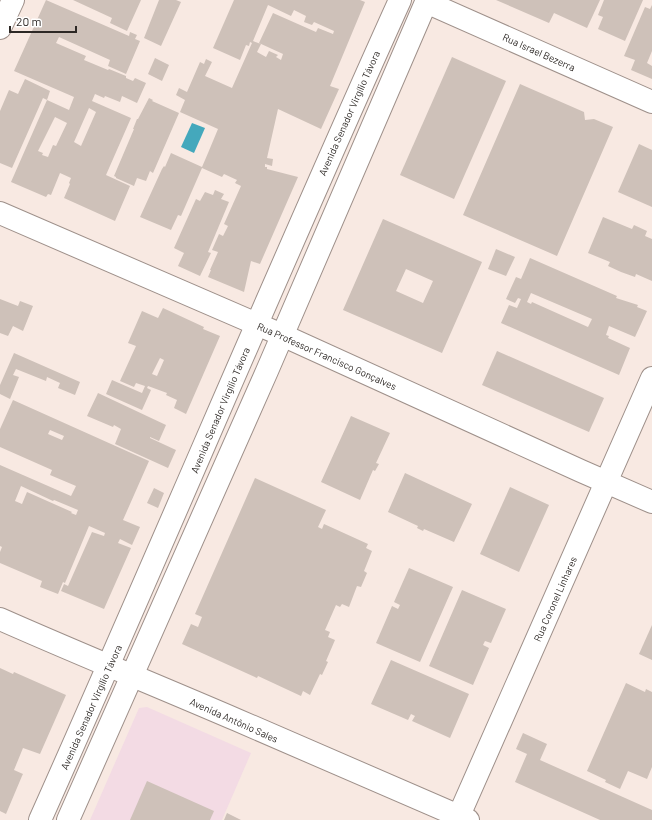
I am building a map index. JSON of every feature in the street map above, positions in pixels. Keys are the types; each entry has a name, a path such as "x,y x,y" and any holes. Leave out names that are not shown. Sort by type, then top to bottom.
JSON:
{"main road":[{"path":"0,28 13,0"},
{"name":"Avenida Senador Virgílio Távora","path":"40,820 108,667 326,163 400,0"},
{"path":"68,820 282,335 427,1"},
{"name":"Rua Israel Bezerra","path":"427,1 652,102"},
{"name":"Rua Professor Francisco Gonçalves","path":"0,212 282,335 652,502"},
{"name":"Rua Coronel Linhares","path":"462,819 652,378"},
{"name":"Avenida Antônio Sales","path":"0,620 462,819"}],"shaded area":[{"path":"147,707 251,753 222,820 90,820 139,708"}],"water":[{"path":"192,123 205,128 194,153 181,147"}],"building":[{"path":"46,0 129,36 130,32 137,35 135,39 140,41 126,74 108,66 110,60 59,37 56,43 86,56 84,60 126,76 126,78 133,81 135,78 146,83 137,103 122,96 120,102 95,94 92,101 131,118 106,175 130,186 115,221 64,198 71,178 60,173 51,195 48,194 46,197 11,182 47,100 69,110 74,97 14,71","holes":["89,108 96,112 81,146 74,142","55,117 67,123 56,146 53,145 48,157 42,155 43,153 38,151"]},
{"path":"73,0 141,0 127,31 110,23 112,18"},
{"path":"159,0 176,0 181,2 161,46 144,38"},
{"path":"234,0 360,0 365,2 330,86 339,89 321,129 278,109 267,158 273,159 272,166 265,164 265,167 267,167 267,169 298,177 260,264 251,261 244,292 208,277 218,252 212,250 219,234 223,236 228,226 224,224 241,186 235,183 237,180 224,174 222,177 202,168 181,216 178,215 171,230 140,217 171,153 202,167 218,129 180,112 185,100 176,95 179,88 187,92 200,62 204,64 206,59 212,62 205,76 232,88 252,43 250,42 249,46 246,45 240,60 213,48","holes":["268,5 291,16 294,10 306,16 304,22 312,25 314,22 334,31 333,34 318,28 316,32 273,13 259,43 283,54 281,60 276,57 278,55 269,51 266,57 257,52 261,44 253,41"]},
{"path":"496,0 600,0 587,28 554,13 549,23"},
{"path":"604,0 643,0 625,41 598,29 603,17 598,15"},
{"path":"652,5 652,51 647,63 652,66 652,79 631,70 635,60 624,56 645,7 650,9"},
{"path":"452,57 506,81 454,199 400,175"},
{"path":"155,58 169,65 162,81 148,74"},
{"path":"25,79 50,91 47,100 43,98 12,168 0,163 0,111 9,90 18,94"},
{"path":"520,84 584,112 585,120 594,119 613,127 557,256 463,215"},
{"path":"149,98 153,100 152,101 179,113 153,173 150,171 146,181 137,178 134,186 114,176 137,119"},
{"path":"639,144 652,150 652,207 618,192"},
{"path":"215,190 224,194 221,199 229,202 208,252 211,253 200,276 178,266 184,253 174,248 196,199 200,201 205,192 213,195"},
{"path":"603,217 632,229 634,225 647,231 645,236 652,239 652,281 636,274 635,277 621,272 608,266 610,262 588,253"},
{"path":"383,219 482,262 442,353 343,310","holes":["406,269 433,281 423,303 396,291"]},
{"path":"496,249 515,257 506,276 488,269"},
{"path":"530,258 617,296 616,298 638,305 637,307 647,311 635,337 609,326 606,335 609,336 608,338 630,348 619,375 501,323 509,305 517,308 521,299 518,298 515,303 506,299 516,277 521,279","holes":["531,293 592,319 588,327 532,302 531,304 527,302"]},
{"path":"0,299 18,306 20,301 33,306 23,331 13,326 8,336 0,333"},
{"path":"163,308 204,327 203,329 220,336 186,414 174,408 177,400 166,395 167,393 148,386 147,388 151,390 142,410 106,394 112,380 142,393 145,386 136,383 134,387 120,381 136,346 128,343 142,311 158,318","holes":["160,358 164,360 157,376 152,374"]},
{"path":"497,351 604,398 589,432 482,385"},
{"path":"14,353 80,382 75,395 58,388 60,383 47,377 46,381 16,369 13,375 19,377 10,399 0,394 0,385"},
{"path":"98,393 166,425 159,441 150,438 176,450 168,468 115,444 121,429 114,425 113,427 87,416"},
{"path":"13,400 149,461 123,520 140,527 132,545 120,539 118,543 131,548 104,609 61,591 64,584 68,586 92,532 104,536 105,533 89,526 65,583 63,582 58,594 40,587 42,581 0,563 0,552 2,547 0,546 0,465 71,496 76,486 50,475 52,470 0,447 0,429","holes":["50,430 64,436 62,440 48,434","21,486 53,501 54,500 78,510 76,515 27,492 22,504 15,501"]},
{"path":"351,416 390,433 376,463 379,464 375,471 373,470 360,500 321,482"},
{"path":"405,473 472,504 454,542 424,529 423,531 417,528 418,526 388,512"},
{"path":"255,478 326,510 318,527 322,529 324,524 368,544 366,548 372,551 364,571 367,573 361,587 357,586 349,607 342,604 340,607 336,605 325,630 330,632 328,637 335,640 326,661 328,662 322,675 320,674 310,695 303,691 301,696 182,644 191,624 198,627 202,617 195,614"},
{"path":"510,487 549,505 519,572 480,554"},
{"path":"154,488 164,493 158,508 147,503"},
{"path":"409,568 453,587 420,662 376,643 392,606 398,609 400,605 394,602"},
{"path":"462,590 506,609 491,643 485,641 483,645 489,648 473,685 429,666"},
{"path":"652,625 652,660 639,654"},
{"path":"391,660 469,694 450,738 412,721 415,716 411,714 408,720 371,704"},
{"path":"0,668 13,674 14,672 66,695 40,754 23,748 14,770 23,774 6,814 0,811"},
{"path":"626,683 645,692 646,689 652,692 652,767 647,779 628,771 620,789 587,771"},
{"path":"523,733 547,744 540,760 652,810 652,820 600,820 515,782 527,754 516,749"},
{"path":"147,781 214,811 210,820 130,820"},
{"path":"227,813 241,820 224,820"}]}
